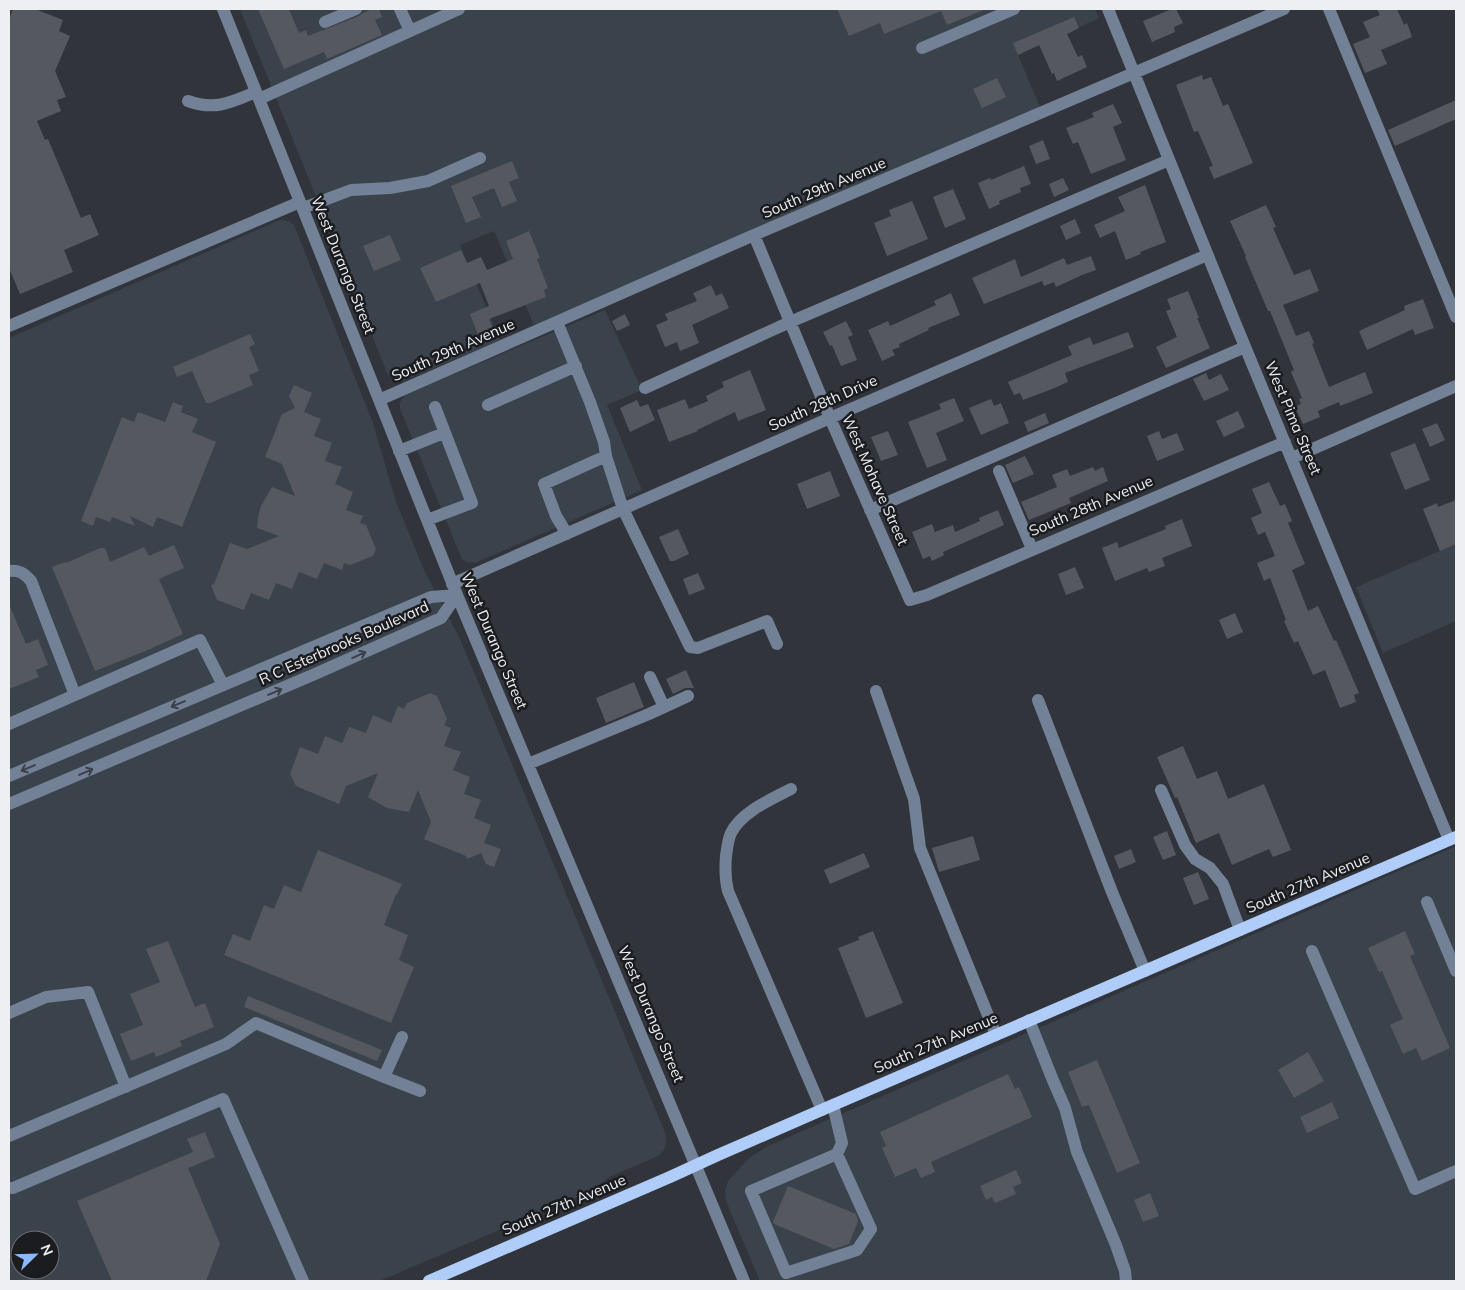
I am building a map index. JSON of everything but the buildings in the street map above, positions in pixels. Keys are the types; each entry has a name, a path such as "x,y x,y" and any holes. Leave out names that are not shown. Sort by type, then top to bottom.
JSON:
{"main road":[{"name":"South 27th Avenue","path":"429,1281 827,1107 1453,838"}],"street":[{"name":"West Durango Street","path":"223,9 455,589 744,1281"},
{"path":"325,22 356,9"},
{"path":"400,9 410,31"},
{"path":"194,107 216,106 258,96 460,9"},
{"path":"922,48 1014,9"},
{"name":"West Pima Street","path":"1108,9 1245,347 1453,838"},
{"name":"South 29th Avenue","path":"379,400 754,235 1284,9"},
{"path":"1329,9 1456,316"},
{"path":"9,326 302,205 351,190 390,188 428,181 480,158"},
{"path":"645,388 790,322 1169,160"},
{"name":"West Mohave Street","path":"754,235 830,418 910,600"},
{"name":"South 28th Drive","path":"455,589 566,534 1208,255"},
{"path":"557,322 576,366 604,442 606,456 623,509 690,647 698,648 767,621 777,644"},
{"path":"870,510 1245,347"},
{"path":"488,405 576,366"},
{"path":"1292,458 1456,386"},
{"path":"427,520 472,503 435,407"},
{"path":"399,451 444,432"},
{"name":"South 28th Avenue","path":"910,600 927,595 1285,442"},
{"path":"566,534 556,516 544,484 606,456"},
{"path":"999,471 1032,549"},
{"path":"9,572 17,570 31,580 75,695"},
{"name":"R C Esterbrooks Boulevard","path":"9,776 431,597 455,589"},
{"name":"R C Esterbrooks Boulevard","path":"9,804 315,674 441,618 455,589"},
{"path":"9,724 200,640 223,685"},
{"path":"650,677 664,707"},
{"path":"876,691 914,800 920,848 996,1035"},
{"path":"528,764 688,696"},
{"path":"1038,700 1112,892 1145,971"},
{"path":"791,789 754,810 741,820 731,832 727,849 725,878 728,891 842,1143 836,1154 750,1191 786,1273 857,1250 872,1229 836,1154"},
{"path":"1161,790 1185,845 1195,858 1210,868 1223,884 1240,930"},
{"path":"1427,902 1456,971"},
{"path":"1312,951 1415,1189 1456,1171"},
{"path":"9,1013 46,997 88,992 126,1087"},
{"path":"1029,1020 1065,1108 1078,1152 1116,1245 1125,1271 1126,1281"},
{"path":"9,1136 226,1044 256,1023 420,1092"},
{"path":"384,1077 402,1037"},
{"path":"9,1188 223,1099 303,1281"}],"shaded area":[{"path":"240,9 1095,9 1099,18 1018,55 1041,109 534,325 494,231 460,245 500,340 403,381 394,380 388,375"},
{"path":"280,220 289,221 294,225 373,423 396,502 424,570 461,641 666,1135 666,1143 664,1150 658,1156 609,1177 589,1192 379,1281 9,1281 9,338"},
{"path":"605,310 642,390 607,405 642,490 475,563 467,562 462,559 400,409 400,402 405,395"},
{"path":"1456,544 1456,621 1383,653 1356,587"},
{"path":"1456,846 1456,1281 760,1281 726,1201 725,1191 728,1181 750,1157 768,1146"}]}
